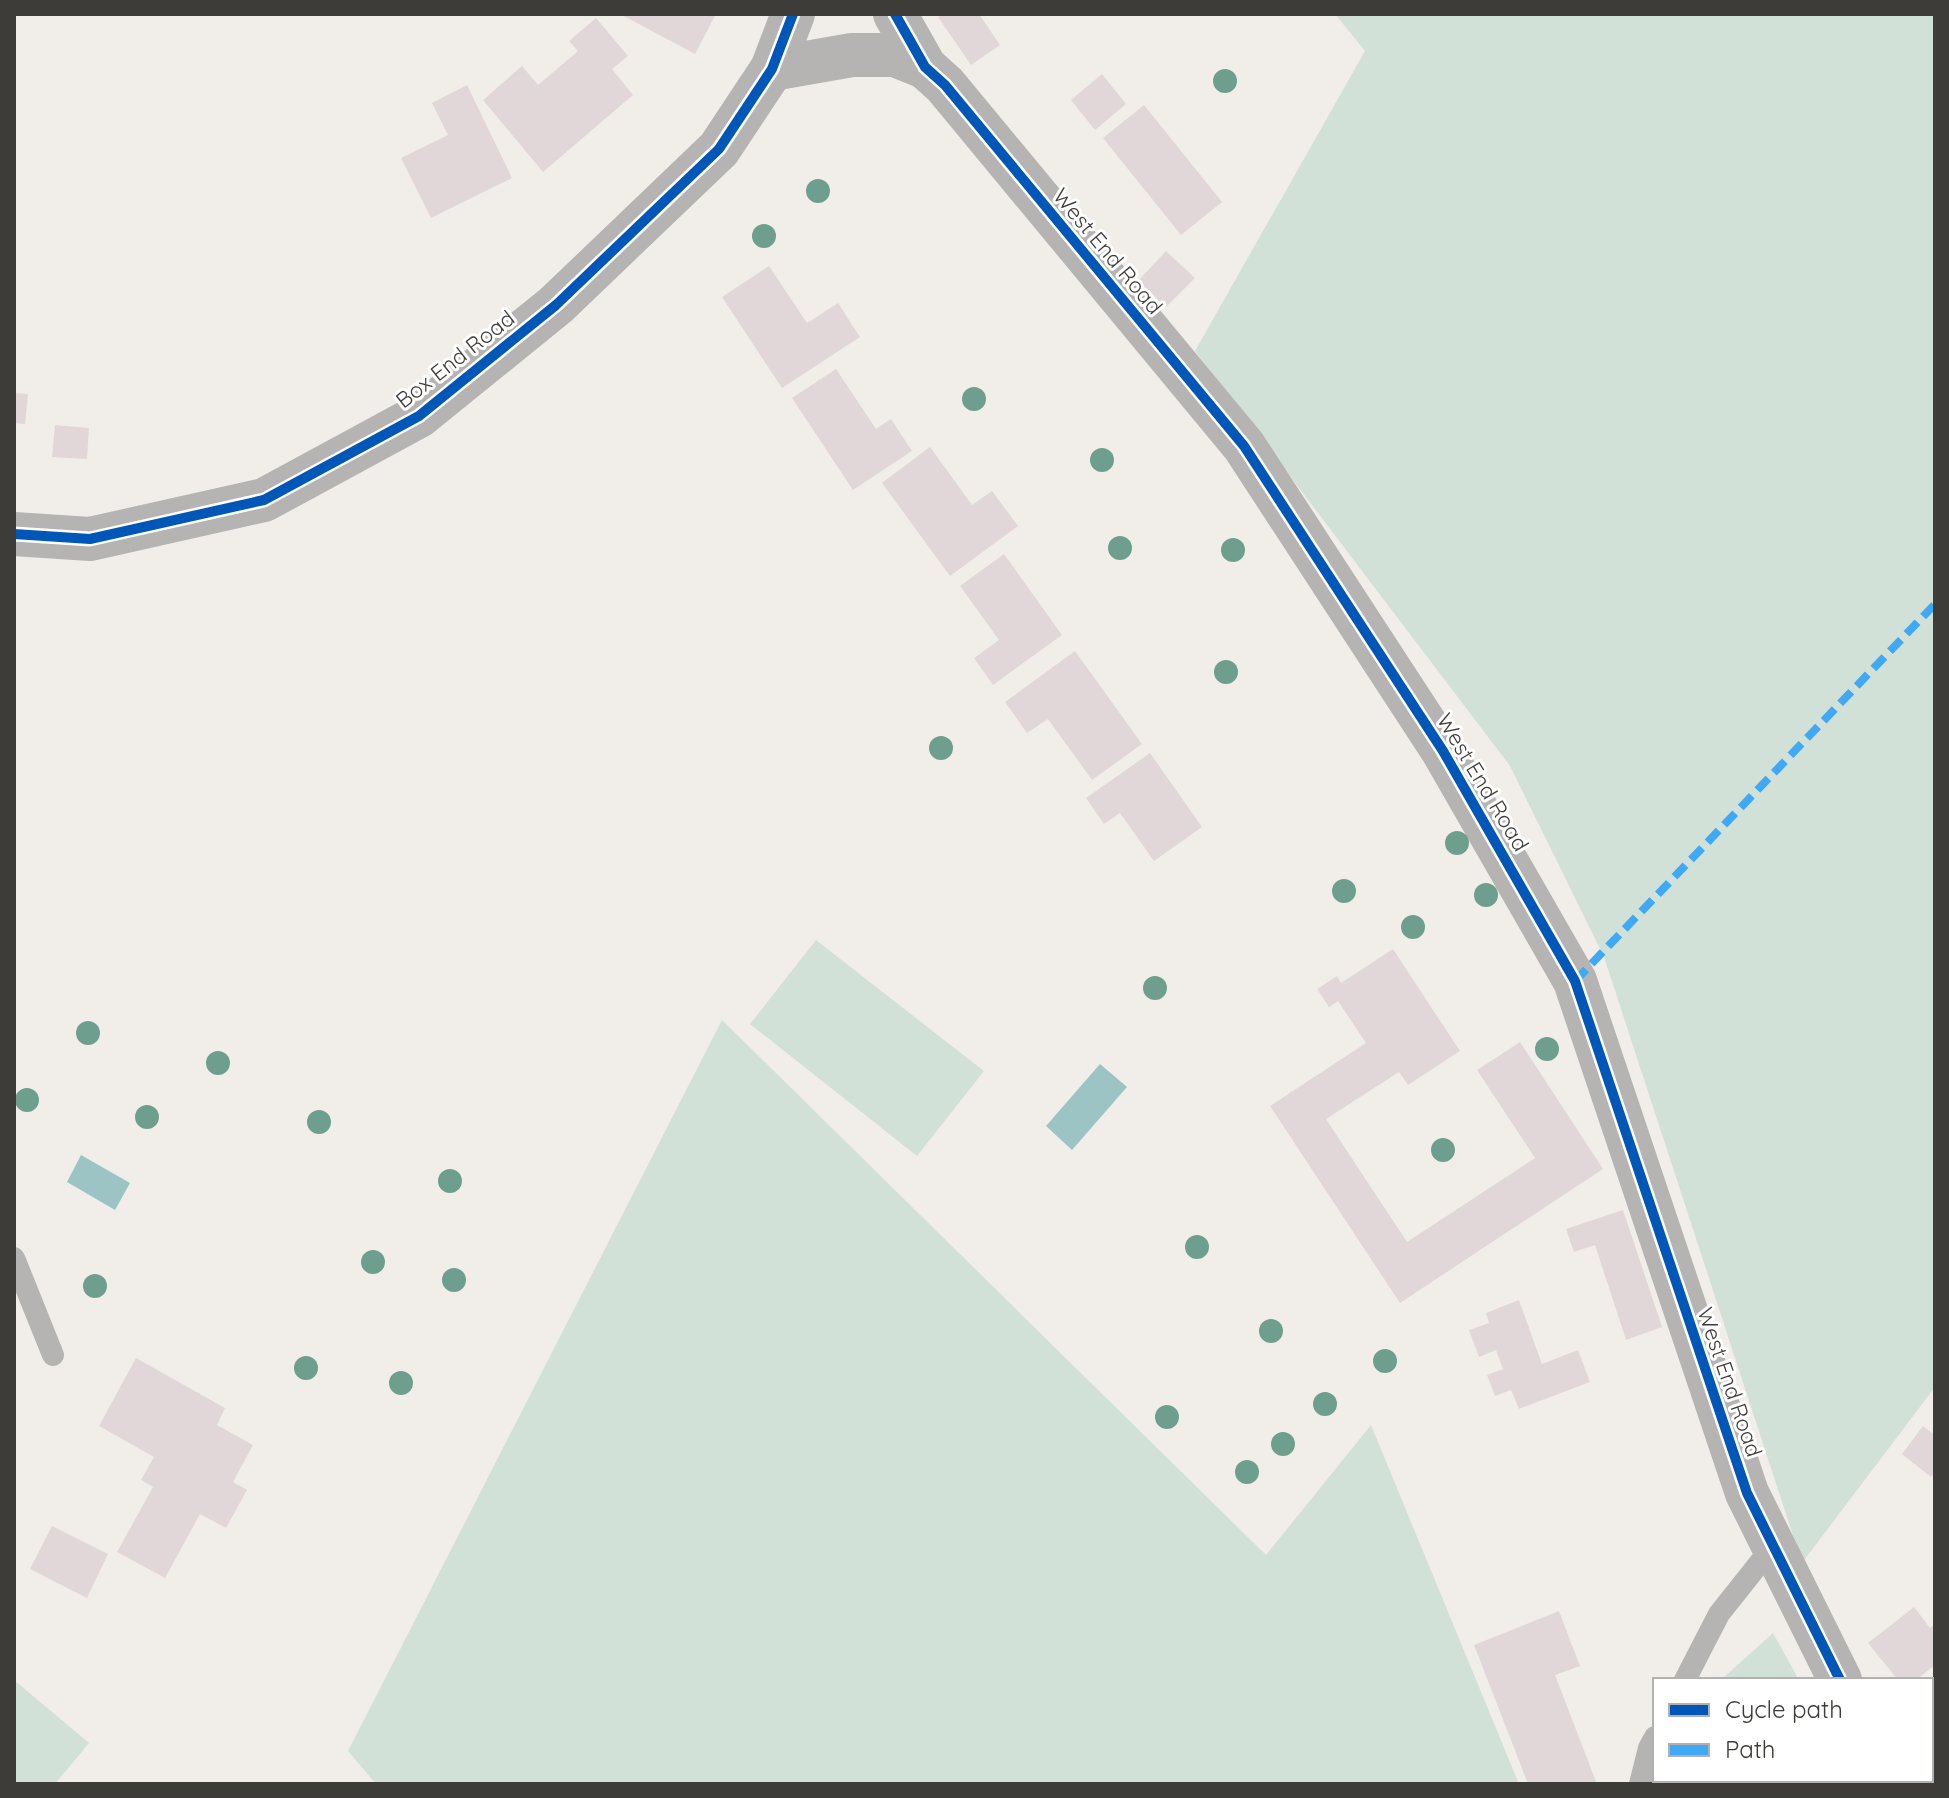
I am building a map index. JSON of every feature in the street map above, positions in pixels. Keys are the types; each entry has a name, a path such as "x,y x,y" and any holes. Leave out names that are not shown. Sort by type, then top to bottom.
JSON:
{"street":[{"name":"Box End Road","path":"14,534 90,539 264,500 419,416 556,305 719,149 772,69 793,14"},
{"name":"West End Road","path":"895,14 925,67 945,85 1244,446 1443,751 1575,981 1747,1493 1839,1678"},
{"name":"West End Road","path":"772,69 852,55 895,55 925,67"}],"lane":[{"path":"14,1258 53,1355"},
{"path":"1686,1678 1719,1614 1773,1546"},
{"path":"1640,1784 1653,1741"}],"shaded area":[{"path":"1335,14 1935,14 1935,1387 1802,1563 1604,957 1510,766 1195,351 1365,51"},
{"path":"816,940 984,1071 917,1156 750,1024"},
{"path":"722,1020 1266,1555 1371,1425 1519,1784 376,1784 348,1751"},
{"path":"1773,1633 1798,1678 1723,1678"},
{"path":"14,1680 89,1743 55,1784 14,1784"},
{"path":"1855,1782 1856,1784 1704,1784"}],"water":[{"path":"1100,1064 1127,1087 1072,1150 1046,1126"},
{"path":"81,1155 130,1183 115,1210 67,1182"}],"building":[{"path":"620,14 716,14 695,54"},
{"path":"943,14 979,14 1000,45 971,65 938,17"},
{"path":"596,18 628,56 612,69 633,95 543,172 483,100 522,66 538,85 578,51 569,41"},
{"path":"1102,74 1126,104 1095,130 1071,100"},
{"path":"467,85 512,178 431,218 401,158 448,135 432,103"},
{"path":"1144,105 1222,202 1181,235 1103,138"},
{"path":"1166,251 1195,278 1166,307 1138,281"},
{"path":"769,266 807,323 838,303 860,337 782,388 722,297"},
{"path":"836,369 876,429 891,419 912,451 853,490 792,398"},
{"path":"14,393 28,394 25,424 14,423"},
{"path":"55,425 89,428 87,459 52,457"},
{"path":"930,447 972,505 992,491 1018,526 950,576 882,483"},
{"path":"1004,554 1062,635 993,685 974,658 999,640 960,586"},
{"path":"1075,651 1142,744 1092,780 1048,719 1027,733 1005,702"},
{"path":"1150,753 1202,827 1154,861 1120,813 1104,824 1086,798"},
{"path":"1393,949 1460,1051 1408,1085 1399,1072 1326,1119 1407,1242 1535,1158 1477,1070 1520,1042 1603,1169 1400,1303 1270,1106 1366,1043 1338,1001 1329,1007 1317,989 1337,976 1341,983"},
{"path":"1623,1210 1662,1327 1626,1340 1595,1245 1574,1252 1566,1229"},
{"path":"1519,1300 1542,1364 1578,1350 1590,1382 1519,1409 1511,1390 1495,1396 1487,1375 1503,1369 1496,1350 1479,1357 1469,1330 1489,1323 1486,1313"},
{"path":"136,1358 225,1408 217,1425 253,1445 233,1482 247,1490 226,1528 200,1514 165,1578 117,1552 153,1487 141,1480 154,1457 99,1426"},
{"path":"1923,1426 1935,1435 1935,1472 1931,1477 1902,1454"},
{"path":"52,1526 108,1554 87,1598 30,1569"},
{"path":"1914,1607 1930,1628 1935,1624 1935,1665 1919,1678 1896,1678 1868,1643"},
{"path":"1559,1611 1580,1666 1555,1675 1597,1784 1528,1784 1474,1645"}],"marked path":[{"path":"1575,981 1935,604"}],"cycle path":[{"path":"14,534 90,539 264,500 419,416 556,305 719,149 772,69 793,14"},
{"path":"895,14 925,67 945,85 1244,446 1443,751 1575,981 1747,1493 1839,1678"}]}
